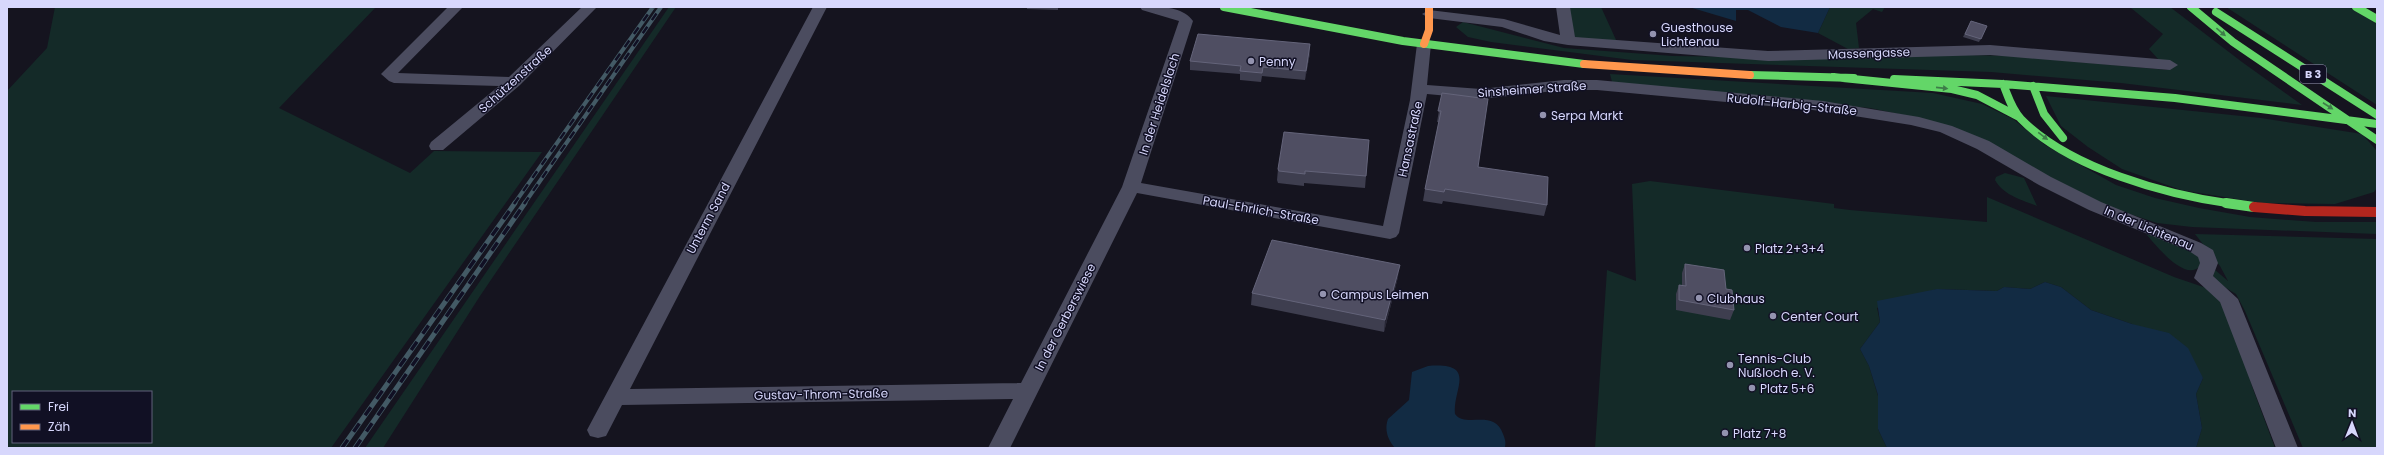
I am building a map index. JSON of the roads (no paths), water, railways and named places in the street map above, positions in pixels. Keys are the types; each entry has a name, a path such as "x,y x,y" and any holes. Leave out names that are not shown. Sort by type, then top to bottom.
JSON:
{"main road":[{"path":"1224,7 1336,29 1424,44 1593,65 1669,71 1935,80 2033,86 2175,98 2290,111 2377,124"},
{"path":"2192,7 2233,42 2377,140"},
{"name":"B 3","path":"2208,7 2377,115"},
{"path":"2217,7 2248,33"},
{"path":"2356,7 2377,19"},
{"path":"1424,44 1429,30 1429,10"},
{"path":"1833,77 1952,89 1977,95 1999,104 2074,156 2157,189 2220,204 2278,211 2377,212"},
{"path":"2003,84 2021,118"},
{"path":"2033,86 2039,110 2044,120 2054,131 2104,168"},
{"path":"2326,212 2377,203"}],"street":[{"path":"456,7 389,74 394,78 514,82"},
{"name":"Schützenstraße","path":"437,146 514,82 590,7"},
{"name":"Unterm Sand","path":"598,430 820,7"},
{"name":"In der Heidelslach","path":"1131,186 1186,21 1182,16 1147,7"},
{"path":"1563,7 1568,41"},
{"name":"Massengasse","path":"1429,10 1504,23 1549,38 1568,41 1772,56 1990,50 2170,64"},
{"name":"Hansastraße","path":"1390,233 1420,88 1424,44"},
{"name":"Sinsheimer Straße","path":"1420,88 1481,94 1564,85 1597,85"},
{"name":"Rudolf-Harbig-Straße","path":"1597,85 1870,112 1946,129 1983,145"},
{"name":"In der Lichtenau","path":"1983,145 2079,198 2195,247 2206,254 2210,263 2203,278 2228,299 2287,448"},
{"name":"Paul-Ehrlich-Straße","path":"1131,186 1390,233"},
{"name":"In der Gerberswiese","path":"999,448 1131,186"},
{"name":"Gustav-Throm-Straße","path":"615,397 1028,391"}],"water":[{"path":"1689,7 1830,7 1818,33 1781,27 1748,10 1736,10 1736,21"},
{"path":"2045,282 2061,287 2091,310 2132,324 2169,333 2188,348 2203,378 2196,394 2202,428 2196,448 1887,448 1878,429 1878,395 1869,366 1860,349 1880,322 1877,301 1937,289 1997,291 2004,287 2030,289"},
{"path":"1428,366 1444,366 1453,368 1458,373 1460,380 1455,405 1455,414 1466,420 1487,420 1493,422 1499,426 1503,434 1505,447 1395,448 1387,435 1386,427 1388,419 1409,400 1412,372"}],"railway":[{"path":"514,204 653,7"},
{"path":"524,204 661,7"},
{"path":"342,448 515,203"},
{"path":"355,448 525,203"}],"place":[{"name":"Guesthouse Lichtenau","path":"1653,34"},
{"name":"Penny","path":"1251,61"},
{"name":"Serpa Markt","path":"1543,115"},
{"name":"Platz 2+3+4","path":"1747,248"},
{"name":"Campus Leimen","path":"1323,294"},
{"name":"Clubhaus","path":"1699,298"},
{"name":"Center Court","path":"1773,316"},
{"name":"Tennis-Club Nußloch e. V.","path":"1730,365"},
{"name":"Platz 5+6","path":"1752,388"},
{"name":"Platz 7+8","path":"1725,433"}]}
